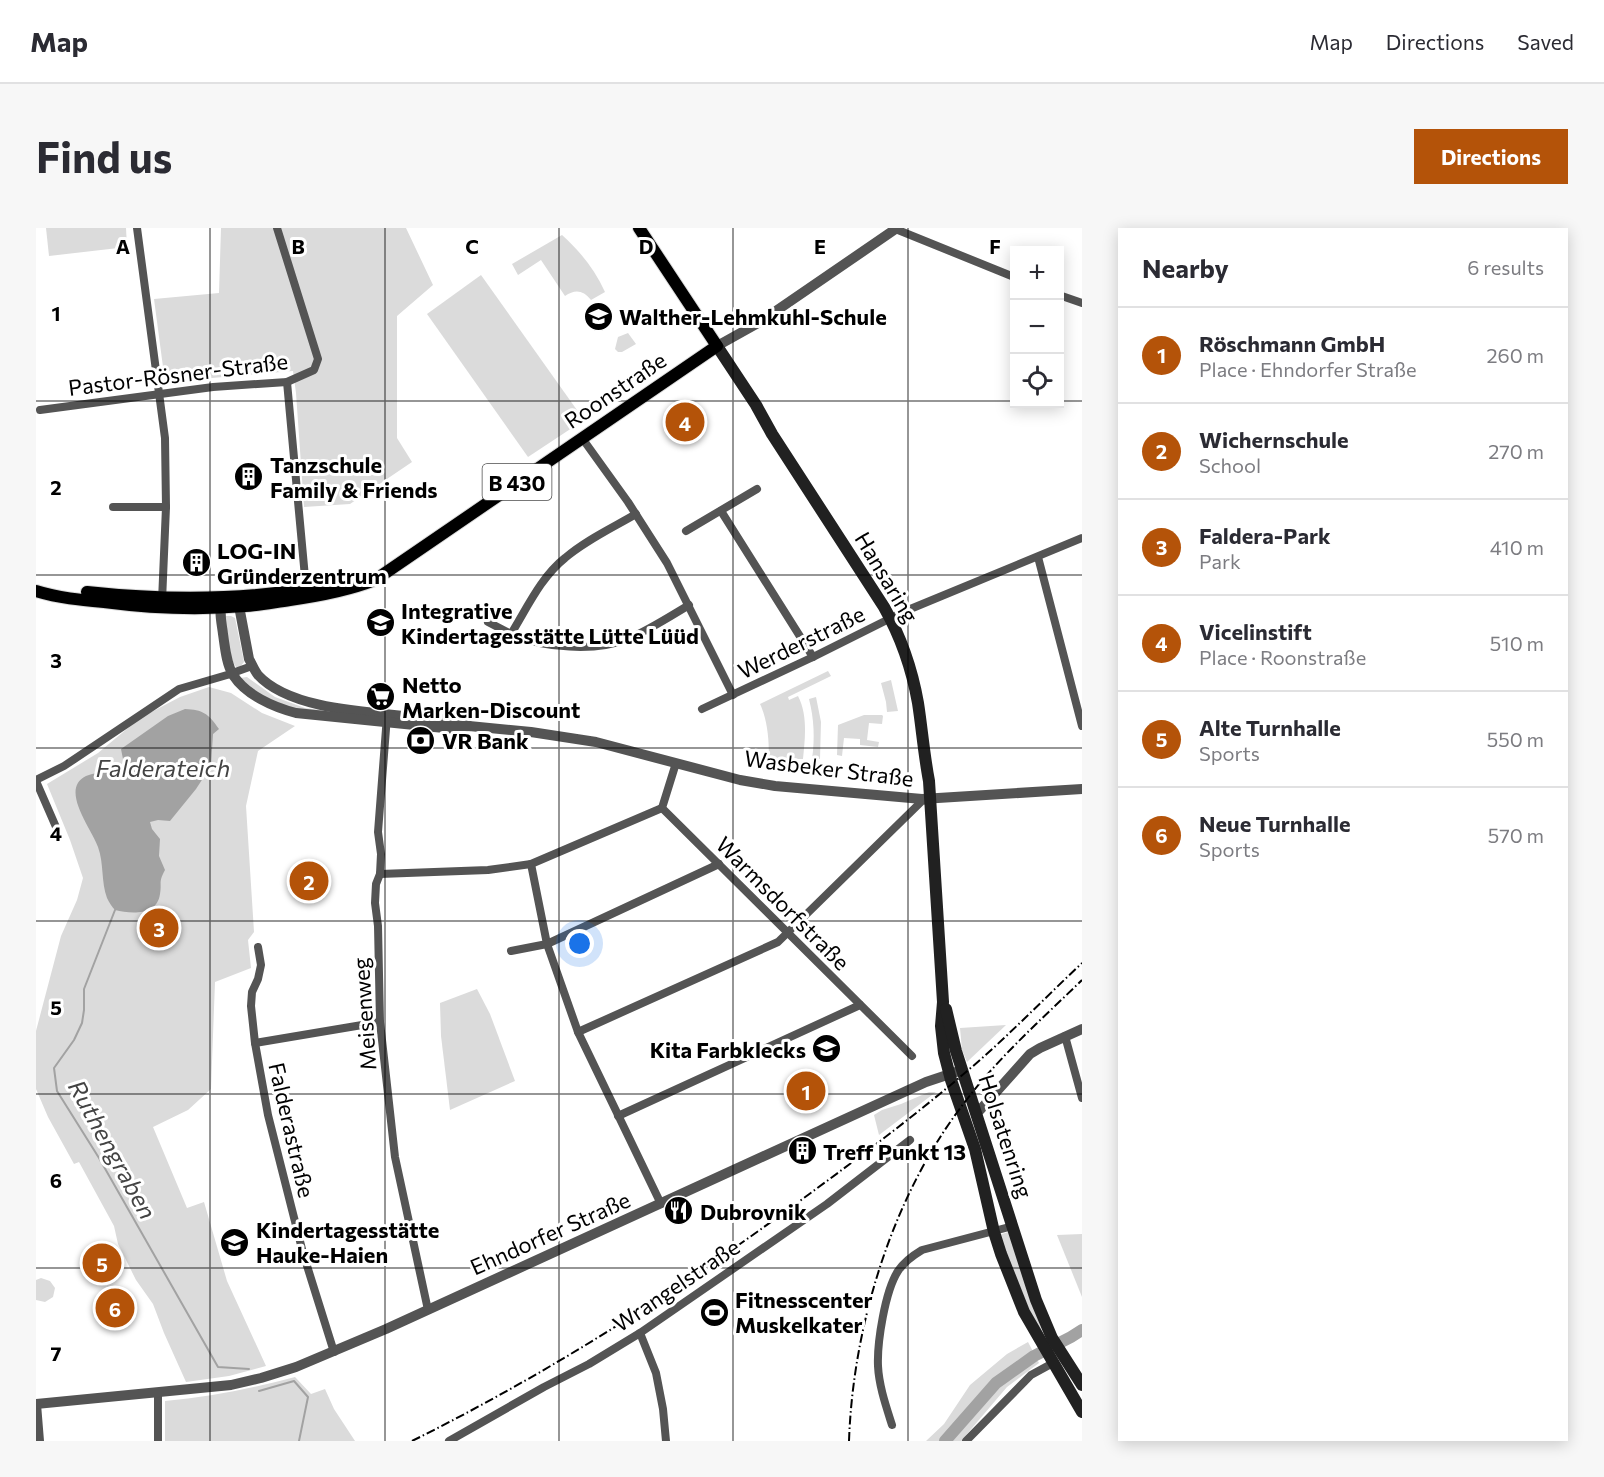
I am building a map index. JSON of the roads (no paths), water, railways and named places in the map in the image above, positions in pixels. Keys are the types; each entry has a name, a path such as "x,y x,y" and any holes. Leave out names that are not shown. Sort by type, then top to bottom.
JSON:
{"main road":[{"name":"Hansaring","path":"639,228 691,305 890,618 899,636 914,682 930,799 943,1002 941,1026 950,1074"},
{"name":"Roonstraße","path":"229,602 324,595 375,580 717,346"},
{"name":"Roonstraße","path":"229,602 332,584 389,570"},
{"name":"B 430","path":"36,590 66,598 119,604 229,602"},
{"name":"Hansaring","path":"943,1002 963,1070"},
{"name":"Holsatenring","path":"963,1070 1047,1341 1082,1412"},
{"name":"Holsatenring","path":"950,1074 975,1149 1001,1254 1024,1312 1047,1341"},
{"name":"Holsatenring","path":"1054,1357 1082,1385"}],"street":[{"path":"137,228 165,438 166,507 162,602"},
{"name":"Pastor-Rösner-Straße","path":"40,410 213,387 287,382 314,370 318,359 277,228"},
{"path":"895,228 1010,275"},
{"name":"Roonstraße","path":"717,346 760,322 895,228"},
{"path":"1064,297 1082,303"},
{"path":"287,382 306,588"},
{"path":"582,438 636,514 667,563 733,695"},
{"path":"686,531 757,489"},
{"path":"113,507 166,507"},
{"path":"721,511 813,657"},
{"path":"511,634 548,575 563,559 636,514"},
{"name":"Werderstraße","path":"702,709 890,618 1082,538"},
{"path":"1038,557 1082,726"},
{"path":"56,827 36,781 64,766 179,689 252,666 229,602"},
{"path":"229,602 227,656 232,674"},
{"path":"488,622 529,641 564,647 616,643 631,638 689,605"},
{"name":"Wasbeker Straße","path":"252,666 259,676 289,696 314,704 387,718"},
{"name":"Wasbeker Straße","path":"232,674 241,685 279,708 313,716 453,720 469,726 596,742 758,784 902,799 1082,789"},
{"name":"Meisenweg","path":"387,718 378,832 381,854 380,874 376,884 375,903 378,926 380,1022 395,1157 428,1310"},
{"path":"380,874 488,870 531,864 662,808 676,763"},
{"path":"578,1032 778,942 922,801 930,799"},
{"name":"Warmsdorfstraße","path":"662,808 912,1056"},
{"path":"531,864 547,944 578,1032 661,1204"},
{"path":"511,951 547,944 719,864"},
{"name":"Falderastraße","path":"258,947 261,965 252,992 251,1006 268,1115 303,1253 334,1352"},
{"path":"618,1116 860,1005"},
{"path":"255,1043 380,1022"},
{"path":"976,1113 1026,1058 1040,1048 1082,1029"},
{"path":"1065,1036 1082,1098"},
{"name":"Ehndorfer Straße","path":"36,1404 231,1384 297,1367 428,1310 887,1099 926,1082 963,1070"},
{"name":"Wrangelstraße","path":"449,1441 589,1364 640,1333 827,1204 910,1140"},
{"name":"Holsatenring","path":"990,1213 996,1218 1011,1220"},
{"name":"Holsatenring","path":"994,1232 1011,1220"},
{"path":"892,1425 880,1378 878,1353 885,1313 893,1281 898,1271 912,1256 922,1250 994,1232"},
{"path":"640,1333 656,1373 666,1441"},
{"path":"966,1441 1031,1375 1054,1357"},
{"path":"158,1393 158,1441"},
{"path":"36,1404 40,1441"}],"water":[{"name":"Falderateich","path":"185,709 205,713 219,729 213,734 211,766 170,821 150,822 152,829 160,839 159,856 165,870 158,901 149,910 142,912 115,910 107,898 100,853 80,810 76,790 79,782 86,776 122,771 124,764 121,749 168,716"}],"waterway":[{"name":"Ruthengraben","path":"115,910 84,989 82,1023 74,1040 54,1068 57,1091 99,1158 218,1367 249,1369"},
{"path":"945,1441 996,1383 1034,1356 1082,1330"},
{"name":"Ruthengraben","path":"259,1391 294,1381 308,1397 299,1441"}],"railway":[{"path":"412,1441 517,1385 620,1324 768,1224 879,1142 960,1077 1082,963"},
{"path":"849,1441 852,1396 869,1305 882,1260 919,1174 942,1135 981,1082 1023,1037 1082,980"}],"place":[{"name":"Walther-Lehmkuhl-Schule","path":"598,316"},
{"name":"Vicelinstift","path":"685,422"},
{"name":"Tanzschule Family & Friends","path":"249,477"},
{"name":"LOG-IN Gründerzentrum","path":"196,563"},
{"name":"Integrative Kindertagesstätte Lütte Lüüd","path":"380,623"},
{"name":"Netto Marken-Discount","path":"381,697"},
{"name":"VR Bank","path":"421,740"},
{"name":"Wichernschule","path":"309,881"},
{"name":"Faldera-Park","path":"159,928"},
{"name":"Kita Farbklecks","path":"827,1049"},
{"name":"Röschmann GmbH","path":"806,1091"},
{"name":"Treff Punkt 13","path":"802,1151"},
{"name":"Dubrovnik","path":"679,1211"},
{"name":"Kindertagesstätte Hauke-Haien","path":"235,1242"},
{"name":"Alte Turnhalle","path":"102,1263"},
{"name":"Neue Turnhalle","path":"115,1308"},
{"name":"Fitnesscenter Muskelkater","path":"714,1312"}]}
